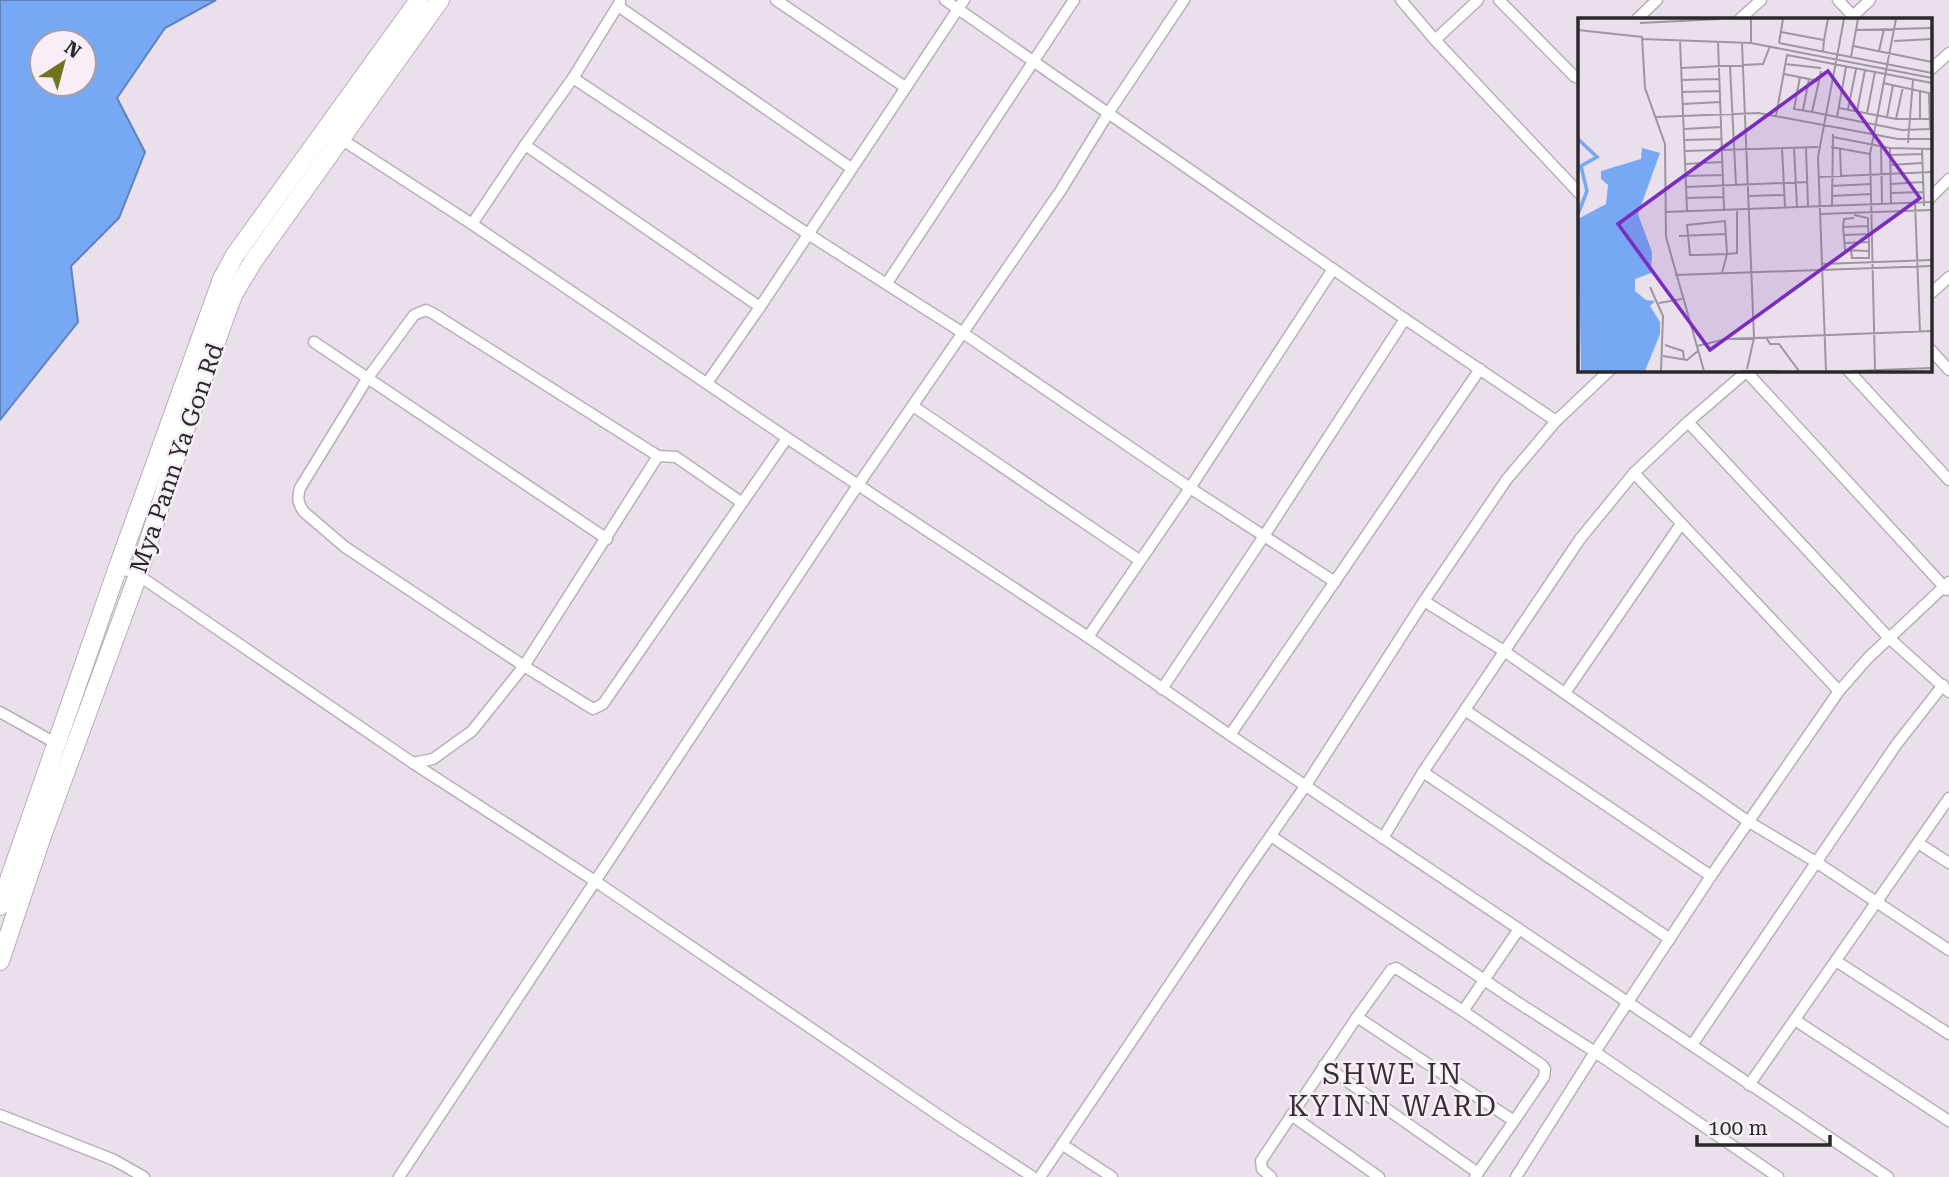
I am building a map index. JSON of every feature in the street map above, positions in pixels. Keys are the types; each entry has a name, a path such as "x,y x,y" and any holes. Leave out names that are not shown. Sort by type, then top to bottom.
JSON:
{"main road":[{"name":"Mya Pann Ya Gon Rd","path":"0,906 222,279 235,255 419,0"},
{"name":"Mya Pann Ya Gon Rd","path":"0,961 42,836 138,575 180,444 234,293 254,260 440,0"}],"street":[{"path":"776,0 905,87"},
{"path":"945,0 961,4 1034,61 1556,421"},
{"path":"887,283 1074,0"},
{"path":"398,1177 858,485 1061,190 1184,0"},
{"path":"1401,0 1435,40 1578,192"},
{"path":"1435,40 1478,0"},
{"path":"1499,0 1578,77"},
{"path":"1638,18 1657,0"},
{"path":"1741,18 1761,0"},
{"path":"1838,0 1851,17 1870,0"},
{"path":"472,224 573,78 620,3 851,168"},
{"path":"708,383 961,4"},
{"path":"1932,69 1949,53"},
{"path":"573,78 808,234 887,283 1190,488 1335,582"},
{"path":"325,128 1088,637 1382,838 1888,1177"},
{"path":"525,145 760,307"},
{"path":"1932,196 1949,179"},
{"path":"1088,637 1190,488 1333,269"},
{"path":"1932,292 1949,277"},
{"path":"741,502 676,457 658,456 426,310 414,315 368,379 297,496 299,505 345,547 593,709 603,704 787,438"},
{"path":"1162,688 1264,537 1405,319"},
{"path":"314,342 607,539"},
{"path":"1932,351 1949,370"},
{"path":"1230,735 1480,369"},
{"path":"1040,1177 1306,785 1424,601 1507,479 1556,421 1609,371"},
{"path":"1382,838 1423,772 1580,539 1634,472 1744,371"},
{"path":"1516,1177 1711,876 1839,691 1868,658 1947,587 1746,371"},
{"path":"1849,371 1949,480"},
{"path":"913,406 1139,560"},
{"path":"1688,422 1889,638 1946,689 1896,746 1692,1045"},
{"path":"413,763 433,759 472,731 524,666 658,456"},
{"path":"1634,472 1839,691"},
{"path":"1566,693 1681,524"},
{"path":"118,567 138,575 413,763 595,881 1033,1177"},
{"path":"1424,601 1566,693 1749,822 1816,862 1949,950"},
{"path":"1465,710 1711,876"},
{"path":"0,712 57,744"},
{"path":"1423,772 1670,939"},
{"path":"1749,1085 1949,799"},
{"path":"1271,836 1778,1177"},
{"path":"1918,844 1949,863"},
{"path":"1463,1011 1519,929"},
{"path":"1836,961 1949,1034"},
{"path":"1271,1177 1262,1169 1261,1161 1324,1065 1357,1017 1395,968 1542,1065 1545,1077 1477,1175 1324,1065"},
{"path":"1357,1017 1514,1121"},
{"path":"1795,1020 1949,1121"},
{"path":"0,1115 114,1160 144,1177"},
{"path":"1291,1115 1378,1177"},
{"path":"1063,1145 1112,1177"}],"water":[{"path":"0,0 216,0 165,28 117,98 145,152 119,218 71,266 78,322 0,420"}],"district":[{"name":"SHWE IN KYINN WARD","path":"1393,1090"}]}
